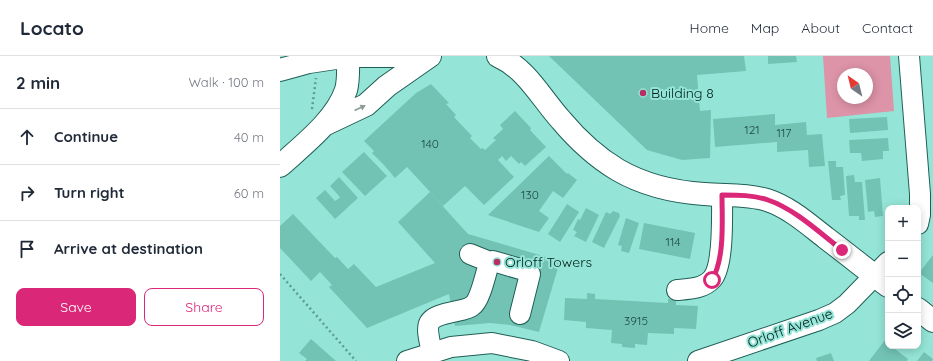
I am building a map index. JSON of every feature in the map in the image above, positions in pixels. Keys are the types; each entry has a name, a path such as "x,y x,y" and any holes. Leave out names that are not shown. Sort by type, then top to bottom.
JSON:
{"main road":[{"path":"280,70 314,61 348,56 401,56"},
{"path":"280,166 318,120 343,99 347,88 348,56"},
{"path":"318,120 366,105 387,86 430,56"},
{"path":"498,56 516,67 532,83 560,120 580,141 616,169 628,176 653,185 686,192 741,195 759,198 781,206 884,275"},
{"path":"921,311 933,320"}],"street":[{"path":"909,56 920,205"},
{"path":"677,290 696,288 705,284 712,280 717,271 720,258 722,195"},
{"path":"470,254 489,263"},
{"path":"489,263 493,261 498,262 527,271 530,274 520,314"},
{"path":"432,352 427,331 428,324 438,315 472,306 477,301 489,263"},
{"name":"Orloff Avenue","path":"698,361 819,320 835,313 884,275"},
{"path":"407,361 451,347 492,343 532,351 559,361"}],"path":[{"path":"314,61 318,120"},
{"path":"280,274 356,361"}],"shaded area":[{"path":"823,56 890,56 894,111 827,118"}],"building":[{"name":"Building 8","path":"549,56 744,56 746,71 697,75 700,111 711,110 710,158 682,160 647,150"},
{"path":"768,56 796,56 797,62 768,64"},
{"path":"431,84 449,103 446,104 456,115 454,117 472,136 470,138 481,149 483,148 485,150 496,140 493,138 503,129 500,125 515,111 546,147 525,166 521,162 519,164 511,156 506,161 502,156 498,160 514,177 484,205 465,186 443,206 407,167 395,178 372,153 374,151 364,141 416,93"},
{"path":"775,114 775,125 806,122 807,135 822,134 825,166 809,167 808,150 777,152 777,142 715,147 713,119"},
{"path":"887,117 888,130 850,133 849,119"},
{"path":"888,138 889,151 883,151 883,159 862,161 861,153 850,153 849,140"},
{"path":"364,152 387,176 365,196 342,172"},
{"path":"549,156 567,174 568,173 577,180 563,198 553,191 539,211 549,218 539,232 488,215"},
{"path":"828,161 836,161 836,167 843,167 845,195 840,196 841,200 832,200"},
{"path":"854,175 855,182 862,182 865,220 859,220 859,216 849,216 846,176"},
{"path":"339,177 358,198 335,219 316,198 325,190 335,201 338,199 340,197 330,186"},
{"path":"880,178 883,216 875,217 874,211 868,212 865,180"},
{"name":"Orloff Towers","path":"430,192 468,234 560,261 539,332 510,325 490,323 455,326 449,294 367,328 329,287 332,285 320,272 311,281 280,248 280,226 293,214 335,258 337,257 348,269 354,264 376,287 435,263 398,222"},
{"path":"567,204 579,212 560,242 548,234"},
{"path":"586,208 599,215 586,242 574,236 577,232 573,230 578,219 580,220"},
{"path":"613,211 619,213 620,216 604,248 592,242 606,212 610,214"},
{"path":"626,218 639,223 629,253 621,251 622,246 618,245"},
{"path":"644,223 695,233 690,259 639,249"},
{"path":"933,255 933,283 921,274 921,270"},
{"path":"587,293 595,294 595,299 668,303 668,299 676,299 676,305 698,306 696,329 674,328 674,334 648,333 647,345 635,344 635,348 622,347 622,344 611,343 612,330 586,328 586,322 564,320 565,298 587,299"},
{"path":"311,339 336,361 305,361 307,359 299,353"},
{"path":"885,340 885,349 895,349 908,359 907,361 869,361"},
{"path":"924,352 933,359 932,361 917,361"},
{"path":"831,353 834,361 817,361 816,358"}],"place":[{"name":"Building 8","path":"643,93"},
{"name":"Orloff Towers","path":"497,262"}],"route":[{"path":"712,280 717,271 720,258 722,195 759,198 781,206 842,250"}]}
